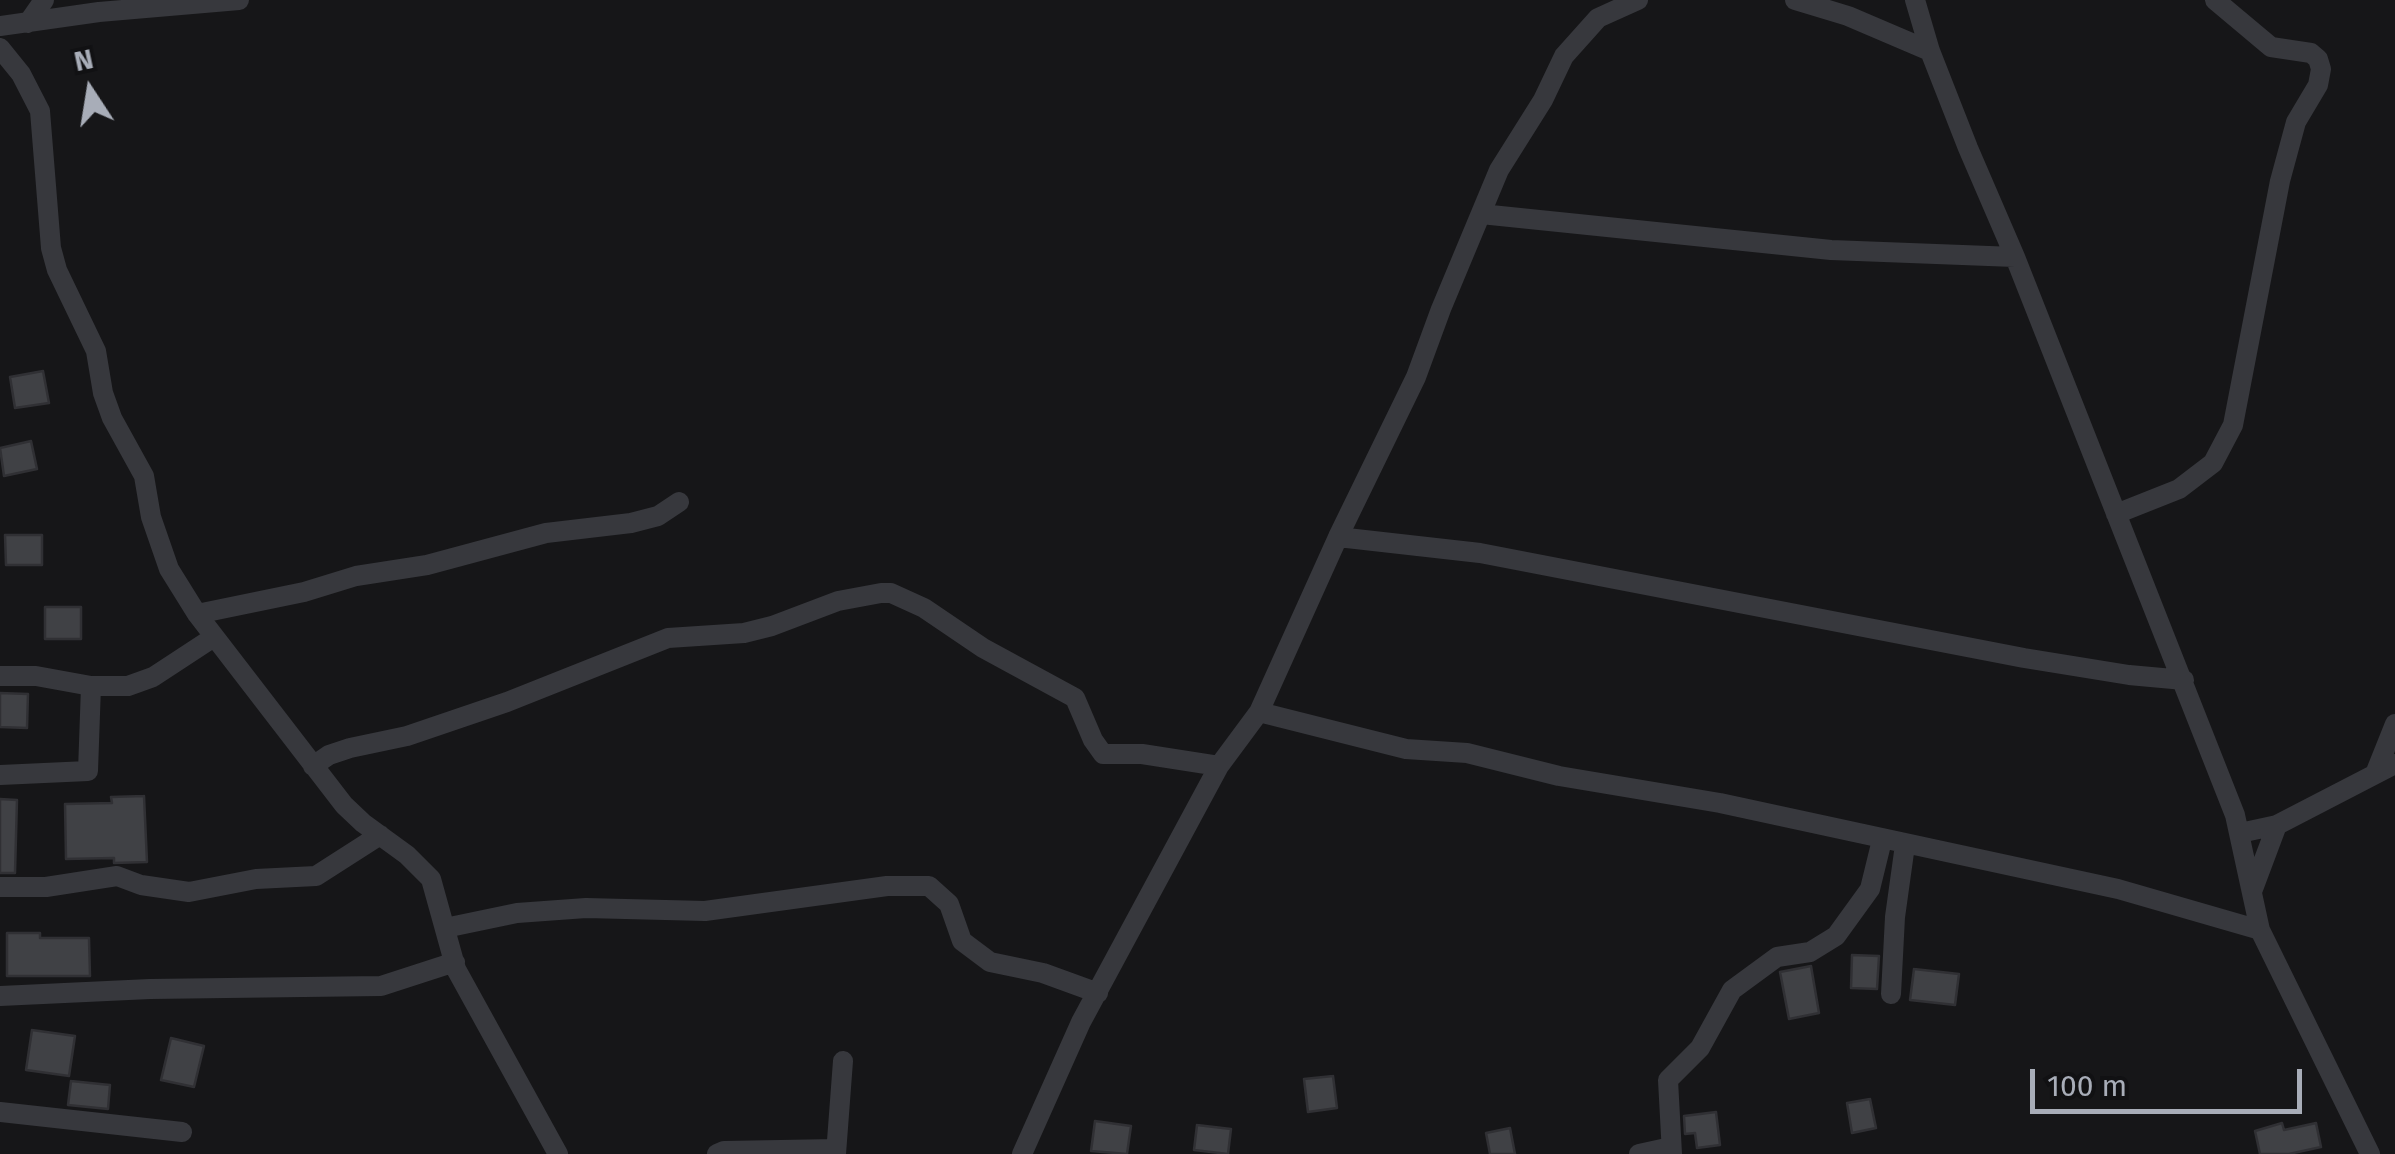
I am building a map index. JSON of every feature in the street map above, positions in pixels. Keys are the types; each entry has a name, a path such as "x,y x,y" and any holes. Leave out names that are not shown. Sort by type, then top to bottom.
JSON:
{"street":[{"path":"28,23 44,0"},
{"path":"0,26 28,23 71,8 239,0"},
{"path":"1022,1154 1081,1022 1219,766 1260,712 1338,537 1416,377 1499,170 1543,100 1564,56 1598,18 1638,0"},
{"path":"1794,0 1848,16 1930,51"},
{"path":"1915,0 1930,51 2184,680 2240,833 2260,930 2370,1154"},
{"path":"2116,514 2190,481 2212,464 2233,425 2280,182 2296,122 2318,85 2321,69 2311,53 2271,47 2215,0"},
{"path":"0,48 21,74 40,110 50,248 96,351 112,418 144,476 158,541 169,569 196,614 344,805 431,879 455,962 558,1154"},
{"path":"1481,214 1831,250 2016,257"},
{"path":"196,614 304,592 356,576 427,565 546,533 631,523 658,516 679,502"},
{"path":"1338,537 1480,553 2024,658 2129,676 2184,680"},
{"path":"313,766 350,748 408,736 507,702 668,638 744,633 838,601 881,592 924,608 982,648 1075,698 1103,754 1142,754 1219,766"},
{"path":"0,676 128,686 153,677 214,637"},
{"path":"0,776 88,771 91,686"},
{"path":"1260,712 1406,749 1467,753 1558,776 1720,804 2118,889 2260,930"},
{"path":"2375,774 2395,724"},
{"path":"2240,833 2277,826 2395,764"},
{"path":"2253,889 2277,826"},
{"path":"0,886 46,886 117,876 142,885 189,892 256,879 316,876 380,835"},
{"path":"1639,1154 1672,1150 1668,1080 1700,1048 1732,990 1777,957 1810,952 1836,936 1870,889 1882,840"},
{"path":"1892,994 1895,916 1906,845"},
{"path":"444,928 517,913 586,908 706,911 887,886 930,886 949,904 962,941 990,962 1043,973 1098,992"},
{"path":"0,996 381,986 455,962"},
{"path":"717,1154 836,1152 843,1061"},
{"path":"0,1112 182,1132"}],"building":[{"path":"43,371 49,403 15,408 10,377"},
{"path":"31,441 37,469 4,476 0,448"},
{"path":"5,535 42,535 42,565 6,565"},
{"path":"45,607 81,607 81,639 45,639"},
{"path":"0,693 28,694 27,728 0,727"},
{"path":"144,796 147,862 66,859 65,804 112,803 111,797"},
{"path":"0,799 17,800 15,873 0,873"},
{"path":"7,933 89,938 90,976 7,976"},
{"path":"1852,955 1879,956 1877,989 1851,988"},
{"path":"1811,966 1819,1013 1789,1019 1780,972"},
{"path":"1914,969 1959,974 1955,1005 1910,1000"},
{"path":"32,1030 75,1036 69,1076 26,1070"},
{"path":"171,1038 204,1046 194,1087 161,1080"},
{"path":"1333,1076 1337,1108 1308,1112 1304,1079"},
{"path":"71,1081 110,1085 108,1109 68,1105"},
{"path":"1870,1099 1876,1128 1852,1133 1847,1103"},
{"path":"1716,1112 1720,1145 1697,1148 1695,1133 1685,1134 1684,1116"},
{"path":"1095,1121 1131,1126 1127,1154 1091,1151"},
{"path":"2282,1123 2284,1130 2316,1123 2321,1147 2289,1154 2260,1154 2255,1131"},
{"path":"1197,1125 1231,1129 1228,1154 1194,1150"},
{"path":"1510,1128 1515,1154 1490,1154 1486,1133"}]}
